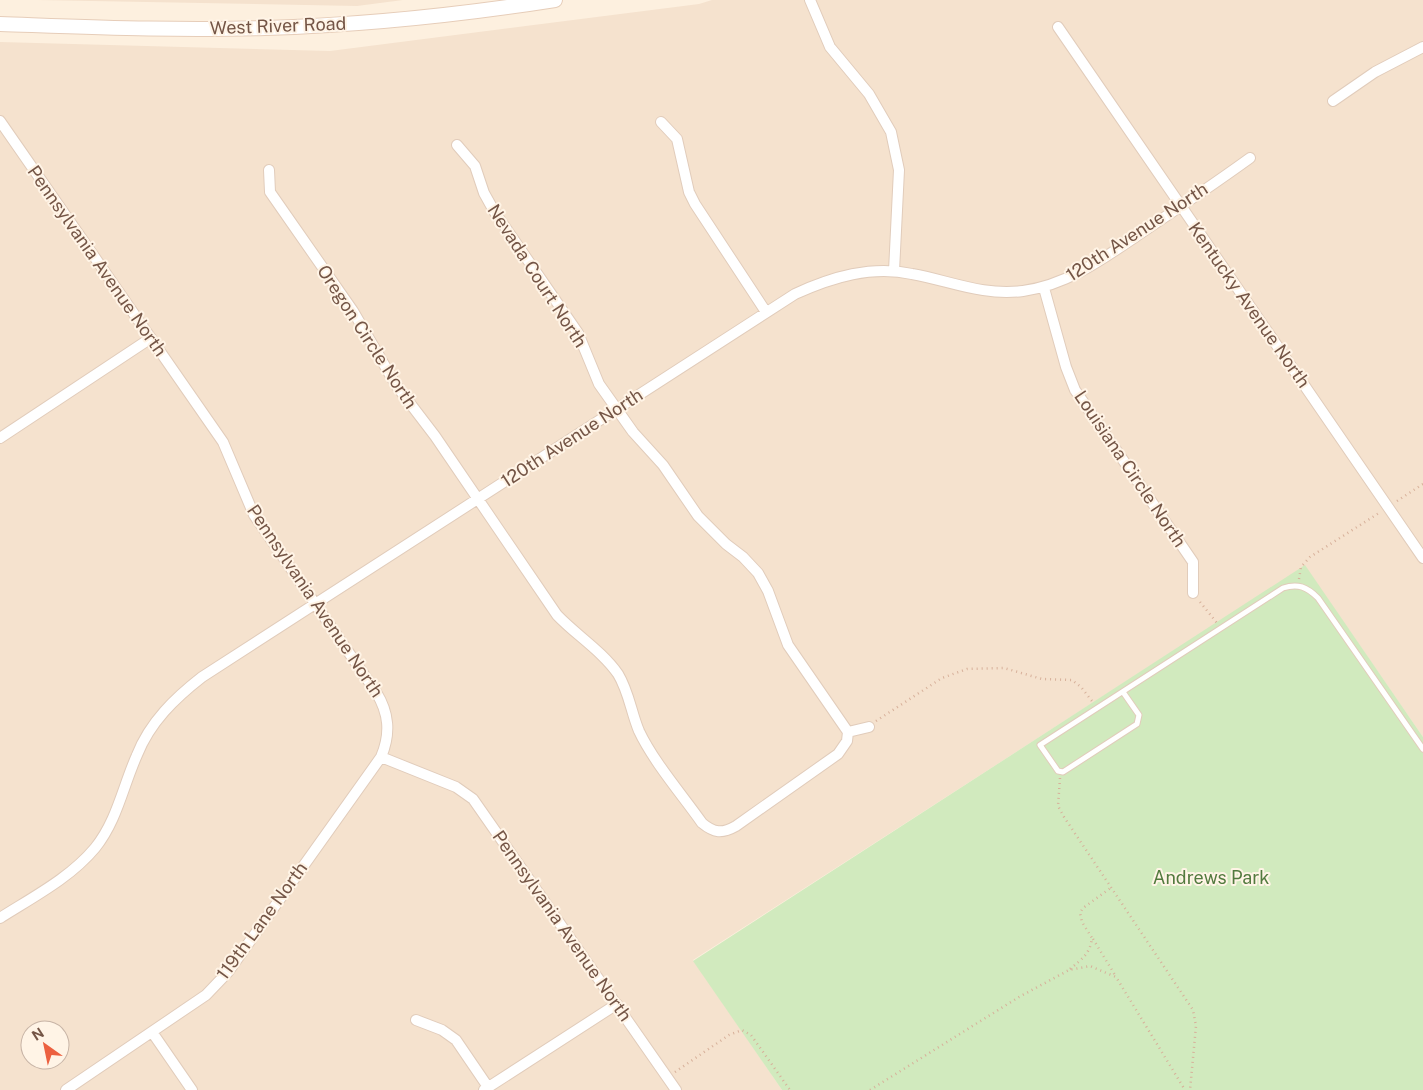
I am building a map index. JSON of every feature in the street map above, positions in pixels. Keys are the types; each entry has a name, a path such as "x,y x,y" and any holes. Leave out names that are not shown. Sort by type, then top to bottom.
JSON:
{"main road":[{"name":"West River Road","path":"0,24 189,29 292,27 459,13 555,0"}],"street":[{"path":"810,0 830,47 869,94 891,132 899,170 894,272"},
{"name":"Kentucky Avenue North","path":"1058,27 1423,558"},
{"path":"1333,101 1375,72 1423,47"},
{"name":"Pennsylvania Avenue North","path":"0,121 224,442 254,515 382,702 388,729 381,757 456,787 472,799 676,1090"},
{"path":"661,122 677,139 689,192 695,204 766,312"},
{"name":"Nevada Court North","path":"456,146 475,166 484,192 494,210 578,333 596,378 617,409 637,436 663,465 698,516 726,544 743,556 758,573 768,591 788,645 848,732"},
{"name":"120th Avenue North","path":"0,918 78,866 96,848 120,803 137,754 148,732 164,711 202,677 795,294 818,283 864,272 894,272 924,276 979,291 1022,291 1044,288 1086,269 1182,206 1250,158"},
{"name":"Oregon Circle North","path":"269,170 270,192 353,311 396,386 435,436 557,615 574,633 605,658 618,674 627,692 640,732 702,824 712,831 720,832 736,826 838,754 847,741 848,732"},
{"name":"Louisiana Circle North","path":"1044,288 1074,390 1193,562 1193,593"},
{"path":"0,437 151,338"},
{"path":"848,732 869,727"},
{"name":"119th Lane North","path":"66,1090 206,995 228,972 381,757"},
{"path":"416,1020 442,1030 456,1040 486,1089 617,1004"},
{"path":"152,1032 192,1090"}],"lane":[{"path":"1123,692 1139,716 1137,724 1060,772 1040,745 1283,588 1299,585 1310,590 1318,598 1423,749"}],"path":[{"path":"1395,502 1423,484"},
{"path":"1299,585 1301,567 1310,557 1379,513"},
{"path":"1193,593 1221,629"},
{"path":"869,727 887,712 942,678 966,669 989,667 1018,671 1042,679 1072,680 1089,695 1097,708"},
{"path":"1060,772 1058,806 1193,1010 1196,1026 1190,1090"},
{"path":"1112,887 1083,908 1080,913 1082,922 1185,1090"},
{"path":"870,1090 994,1011 1069,970 1088,954 1092,938"},
{"path":"1069,970 1090,966 1116,977"},
{"path":"668,1078 729,1036 742,1030 751,1036 790,1090"}],"shaded area":[{"path":"37,0 403,0 357,6"},
{"path":"712,0 1423,0 1423,737 1305,566 693,960 782,1090 0,1090 0,42 330,51 699,4"}],"green space":[{"name":"Andrews Park","path":"1305,565 1423,737 1423,1090 782,1090 693,961"}]}
